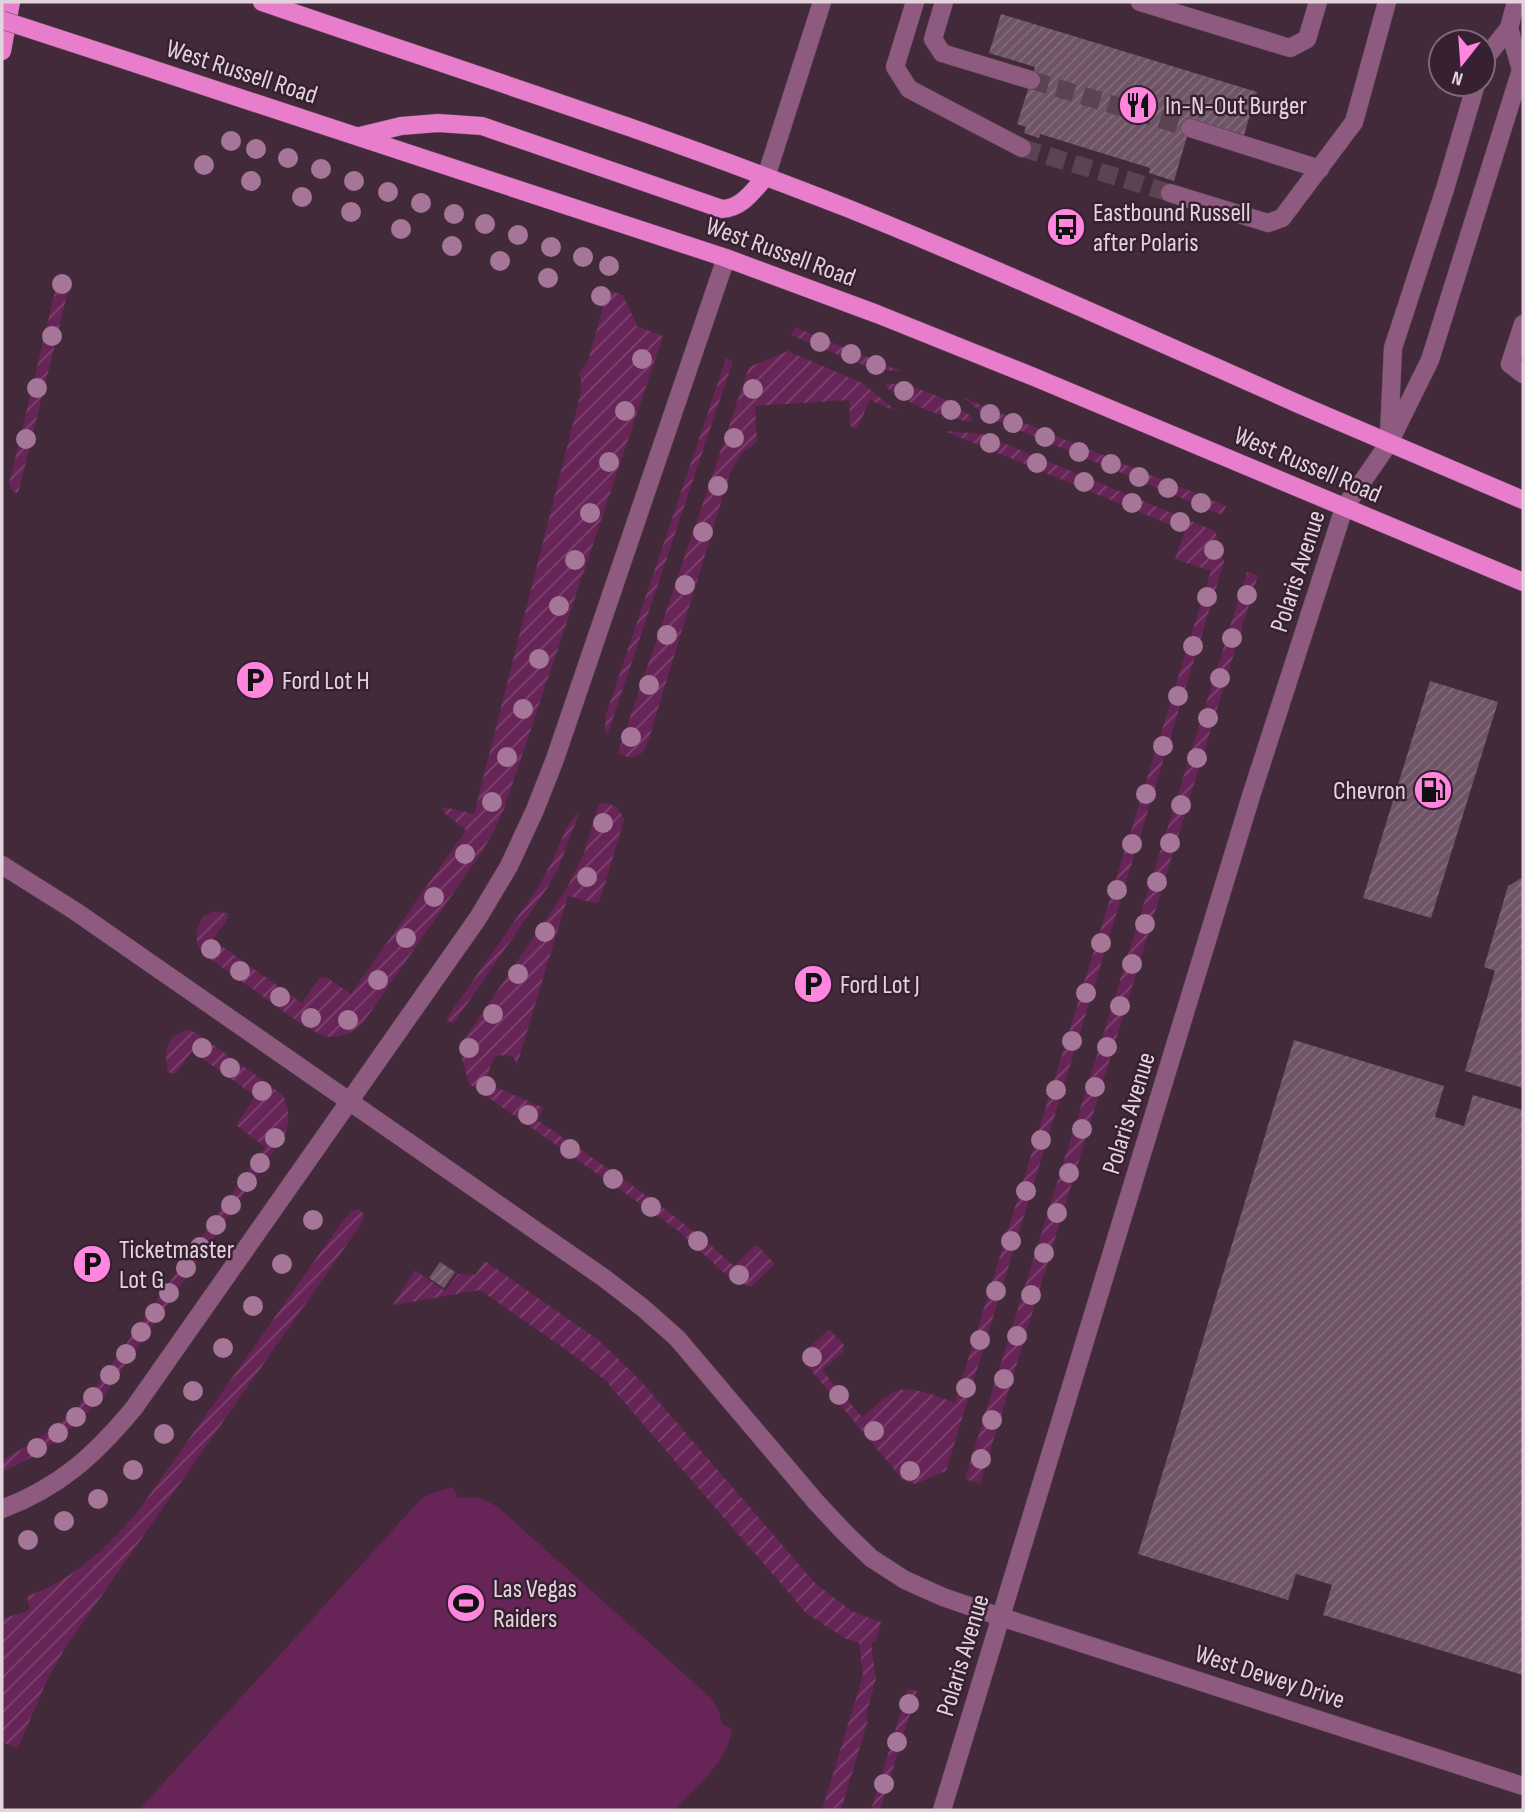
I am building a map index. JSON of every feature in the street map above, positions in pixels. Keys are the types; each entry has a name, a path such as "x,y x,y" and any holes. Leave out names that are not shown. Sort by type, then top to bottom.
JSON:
{"main road":[{"path":"2,51 11,2"},
{"name":"West Russell Road","path":"262,2 766,177 985,266 1523,500"},
{"name":"West Russell Road","path":"2,20 726,258 877,314 1034,377 1523,582"},
{"path":"360,136 401,126 438,123 482,127 722,208 734,207 744,201 766,177"}],"street":[{"path":"766,177 822,2"},
{"path":"915,2 895,66 909,89 1022,148"},
{"path":"944,2 933,39 943,53 1031,80"},
{"path":"1140,2 1290,48 1307,39 1318,2"},
{"path":"1170,193 1268,223 1282,218 1354,122 1387,2"},
{"path":"1497,48 1516,30 1516,2"},
{"name":"Polaris Avenue","path":"942,1810 1251,796 1344,508 1389,443 1430,360 1521,70 1516,30"},
{"path":"1389,443 1393,348 1446,189 1472,98"},
{"path":"1189,128 1320,169"},
{"path":"2,1509 53,1484 85,1461 134,1409 478,918 509,866 560,746 726,258"},
{"path":"1523,324 1510,364 1523,374"},
{"name":"West Dewey Drive","path":"2,865 75,911 643,1307 677,1338 844,1532 871,1558 905,1580 943,1597 1001,1617 1523,1786"}],"shaded area":[{"path":"58,279 70,283 18,494 11,490 9,484"},
{"path":"608,290 623,295 637,326 663,336 504,809 479,856 363,1023 347,1034 326,1036 301,1024 202,953 196,937 197,929 200,922 211,912 228,914 213,940 302,1003 319,978 326,977 351,994 466,830 442,809 444,807 474,814 581,392 579,374 588,361"},
{"path":"795,327 903,372 870,368 791,335"},
{"path":"788,351 862,383 898,412 870,400 855,429 850,425 849,400 755,406 757,442 743,452 730,473 646,748 637,756 622,755 618,753 749,367"},
{"path":"726,359 733,361 607,736 606,714"},
{"path":"886,383 912,386 952,402 973,418 971,422 925,409 895,393 885,386"},
{"path":"964,398 1226,506 1222,515 987,417"},
{"path":"945,431 982,434 1215,531 1224,562 946,1471 915,1484 903,1480 810,1369 803,1353 829,1329 844,1345 843,1352 822,1370 862,1417 885,1397 901,1390 917,1391 955,1402 1211,571 1175,559 1185,531"},
{"path":"1247,572 1258,575 980,1484 965,1479"},
{"path":"606,803 618,809 624,820 600,900 594,903 568,896 517,1065 513,1057 496,1056 488,1081 544,1108 537,1120 663,1208 734,1266 754,1246 758,1246 775,1264 751,1287 731,1279 676,1229 469,1084 459,1047 567,888 584,853 599,804"},
{"path":"580,811 558,869 546,890 453,1024 446,1019 539,886 569,824"},
{"path":"188,1030 197,1033 283,1095 288,1115 284,1136 106,1393 58,1438 32,1457 2,1472 2,1460 55,1426 78,1406 100,1381 265,1147 236,1125 255,1096 192,1051 176,1073 168,1072 168,1045 180,1032"},
{"path":"359,1209 365,1216 357,1230 65,1648 48,1678 18,1748 2,1742 2,1619 30,1610 27,1596 59,1581 89,1561 139,1510 344,1219 352,1211"},
{"path":"485,1261 597,1339 646,1387 816,1584 853,1612 881,1622 876,1641 871,1643 876,1678 866,1715 868,1720 841,1810 822,1810 863,1675 859,1643 844,1638 806,1613 605,1380 576,1357 480,1290 393,1305 415,1270 445,1291 458,1274 475,1275"},
{"name":"Las Vegas Raiders","path":"454,1487 457,1498 479,1498 499,1508 711,1698 719,1711 722,1725 732,1728 718,1763 675,1810 139,1810 420,1500 431,1493"},
{"path":"908,1689 917,1691 880,1810 871,1810"}],"building":[{"name":"In-N-Out Burger","path":"1001,14 1257,92 1244,135 1192,119 1174,181 1149,173 1150,168 1040,134 1039,138 1024,133 1026,127 1017,124 1035,67 989,53"},
{"name":"Chevron","path":"1430,681 1498,702 1431,918 1363,898"},
{"path":"1523,877 1523,1088 1465,1071 1495,971 1484,967 1508,886"},
{"path":"1294,1040 1444,1086 1435,1117 1464,1126 1473,1095 1523,1110 1523,1675 1323,1615 1332,1585 1296,1574 1288,1600 1138,1554"},
{"path":"440,1262 455,1272 444,1288 429,1278"}],"tunnel":[{"path":"1031,80 1190,128"},
{"path":"1022,148 1170,193"}],"place":[{"name":"In-N-Out Burger","path":"1138,105"},
{"name":"Eastbound Russell after Polaris","path":"1066,227"},
{"name":"Ford Lot H","path":"255,680"},
{"name":"Chevron","path":"1433,790"},
{"name":"Ford Lot J","path":"813,984"},
{"name":"Ticketmaster Lot G","path":"92,1264"},
{"name":"Las Vegas Raiders","path":"466,1603"}]}
